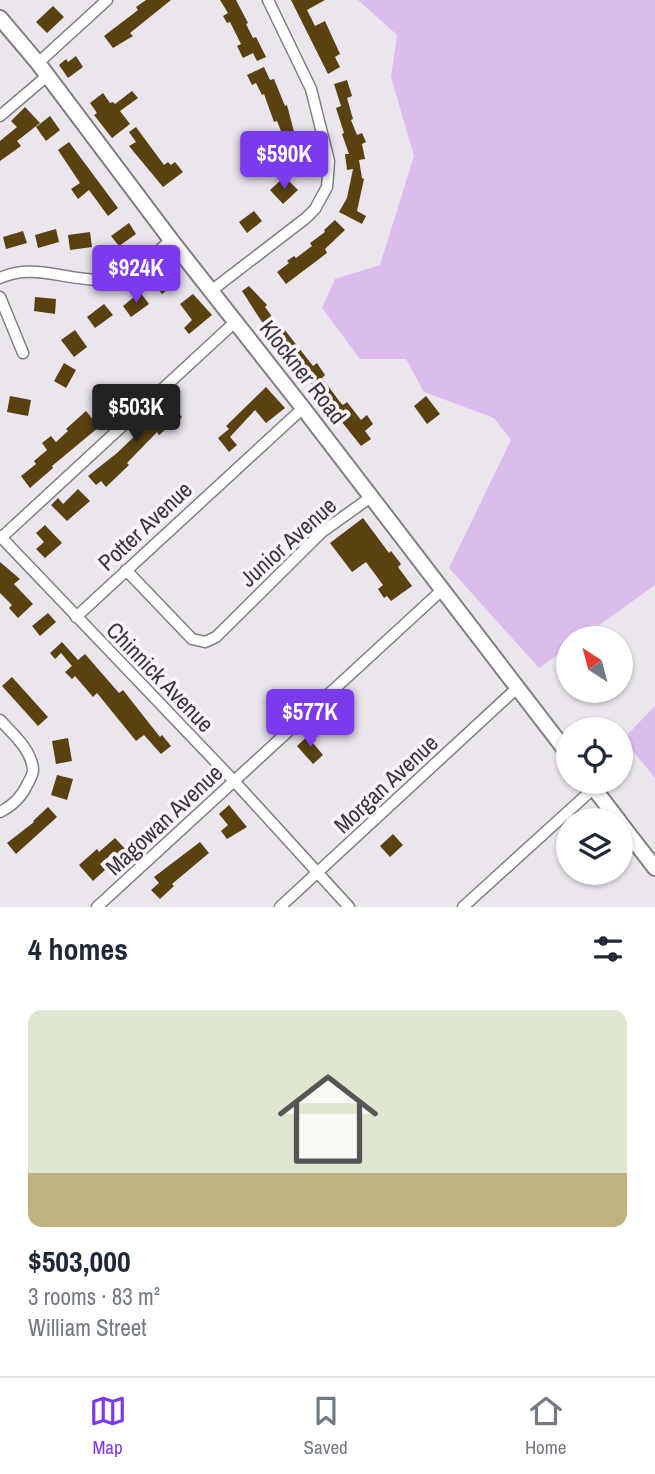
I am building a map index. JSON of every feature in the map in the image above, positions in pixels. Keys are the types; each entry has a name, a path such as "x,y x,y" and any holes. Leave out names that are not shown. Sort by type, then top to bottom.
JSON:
{"main road":[{"name":"Klockner Road","path":"0,18 38,63 171,240 556,738"},
{"path":"599,794 609,808"},
{"path":"633,839 655,868"}],"street":[{"path":"38,63 107,0"},
{"path":"211,291 306,218 315,209 327,187 329,161 311,89 268,0"},
{"path":"0,116 47,76"},
{"path":"0,278 25,271 108,279 131,271 171,240"},
{"path":"0,298 23,353"},
{"path":"1,536 235,322"},
{"name":"Potter Avenue","path":"76,617 303,408"},
{"name":"Junior Avenue","path":"127,570 191,639 198,642 211,640 322,532 371,497"},
{"name":"Chinnick Avenue","path":"1,536 234,781 349,907"},
{"name":"Magowan Avenue","path":"97,907 442,590"},
{"name":"Morgan Avenue","path":"280,907 517,688"},
{"path":"0,720 20,740 33,771 24,791 13,805 0,812"},
{"path":"463,907 582,794"}],"shaded area":[{"path":"358,0 655,0 655,585 598,626 556,626 556,656 539,668 449,568 511,440 494,418 424,392 406,359 360,359 322,308 335,279 380,265 414,156 391,77 397,35"},
{"path":"655,706 655,778 633,751 633,729"}],"building":[{"path":"146,0 171,0 130,33 133,36 113,48 104,36 138,10 136,7"},
{"path":"220,0 236,0 253,38 256,37 266,57 257,61 253,53 243,58 237,46 241,44 230,22 227,23 223,16 228,13"},
{"path":"291,0 325,0 307,10 315,26 325,21 340,54 335,57 340,67 328,74"},
{"path":"53,6 64,17 47,33 36,22"},
{"path":"76,56 83,67 68,78 59,65"},
{"path":"264,67 270,80 274,79 285,106 287,105 302,162 283,166 279,151 288,149 277,121 274,122 264,94 262,95 256,83 252,85 247,75"},
{"path":"347,80 352,96 347,98 353,119 351,120 357,135 362,133 366,142 362,144 365,159 359,160 364,179 357,211 366,216 362,224 339,212 347,198 353,169 347,170 345,154 349,154 336,108 341,106 334,84"},
{"path":"132,91 138,98 120,111 130,124 112,138 94,115 97,113 90,103 103,93 110,103 115,104"},
{"path":"25,107 40,123 17,141 21,146 0,161 0,141 17,127 11,121"},
{"path":"50,116 60,130 46,141 36,127"},
{"path":"136,127 164,165 175,162 183,172 163,187 129,146 136,142 129,132"},
{"path":"69,142 118,208 108,216 89,190 78,199 71,189 80,183 58,150"},
{"path":"281,180 285,185 289,181 298,190 283,204 270,190"},
{"path":"254,211 262,221 247,233 239,222"},
{"path":"335,220 345,230 325,249 327,253 286,284 277,272 289,263 287,261 312,246 310,243"},
{"path":"129,223 136,234 119,246 111,236"},
{"path":"56,229 59,242 38,248 35,235"},
{"path":"23,231 27,243 6,249 3,237"},
{"path":"90,232 92,247 70,250 68,235"},
{"path":"171,270 179,281 162,294 153,283"},
{"path":"249,286 267,305 265,307 282,330 284,329 313,366 317,363 325,375 322,378 340,402 343,405 347,402 361,420 367,415 373,424 365,431 371,439 361,446 260,319 242,291"},
{"path":"140,292 149,304 131,317 123,306"},
{"path":"193,294 212,315 189,334 184,328 192,320 180,304"},
{"path":"35,297 56,299 55,314 34,311"},
{"path":"104,304 113,315 95,328 87,317"},
{"path":"75,330 87,347 74,357 61,340"},
{"path":"64,363 76,370 66,388 54,381"},
{"path":"266,387 285,408 266,423 255,410 230,437 237,445 229,452 218,438 229,429 226,426"},
{"path":"10,396 31,400 28,416 7,412"},
{"path":"426,396 440,414 427,424 414,406"},
{"path":"168,402 182,417 178,421 180,424 175,429 171,425 159,435 157,432 106,487 101,481 96,485 88,476 117,453 140,431 138,428"},
{"path":"86,411 99,427 30,488 21,476 36,464 34,461 47,450 42,443 51,436 56,442"},
{"path":"78,489 90,501 67,521 51,505 58,498 63,504"},
{"path":"363,518 389,553 391,551 401,564 398,567 412,586 391,601 387,596 384,598 378,589 383,585 366,562 352,572 330,543"},
{"path":"45,525 62,543 45,558 36,549 44,542 36,533"},
{"path":"0,562 20,579 14,584 33,604 18,618 9,608 12,605 0,593"},
{"path":"48,613 56,622 40,636 32,626"},
{"path":"62,642 78,660 85,654 119,693 123,690 160,737 162,735 171,746 161,754 144,735 136,741 97,693 93,697 75,676 72,679 65,672 72,666 61,653 55,659 50,653"},
{"path":"12,677 48,717 38,726 2,686"},
{"path":"310,734 316,740 313,743 323,755 313,764 297,746"},
{"path":"68,738 72,761 56,764 52,741"},
{"path":"57,775 73,779 67,800 51,795"},
{"path":"229,805 247,827 227,839 221,831 228,825 219,814"},
{"path":"48,807 57,817 16,854 7,843"},
{"path":"393,834 403,845 390,857 380,846"},
{"path":"115,838 127,851 119,859 113,853 100,864 105,870 93,881 79,865"},
{"path":"200,842 209,853 172,884 174,886 160,899 151,890 159,883 154,877"}]}
